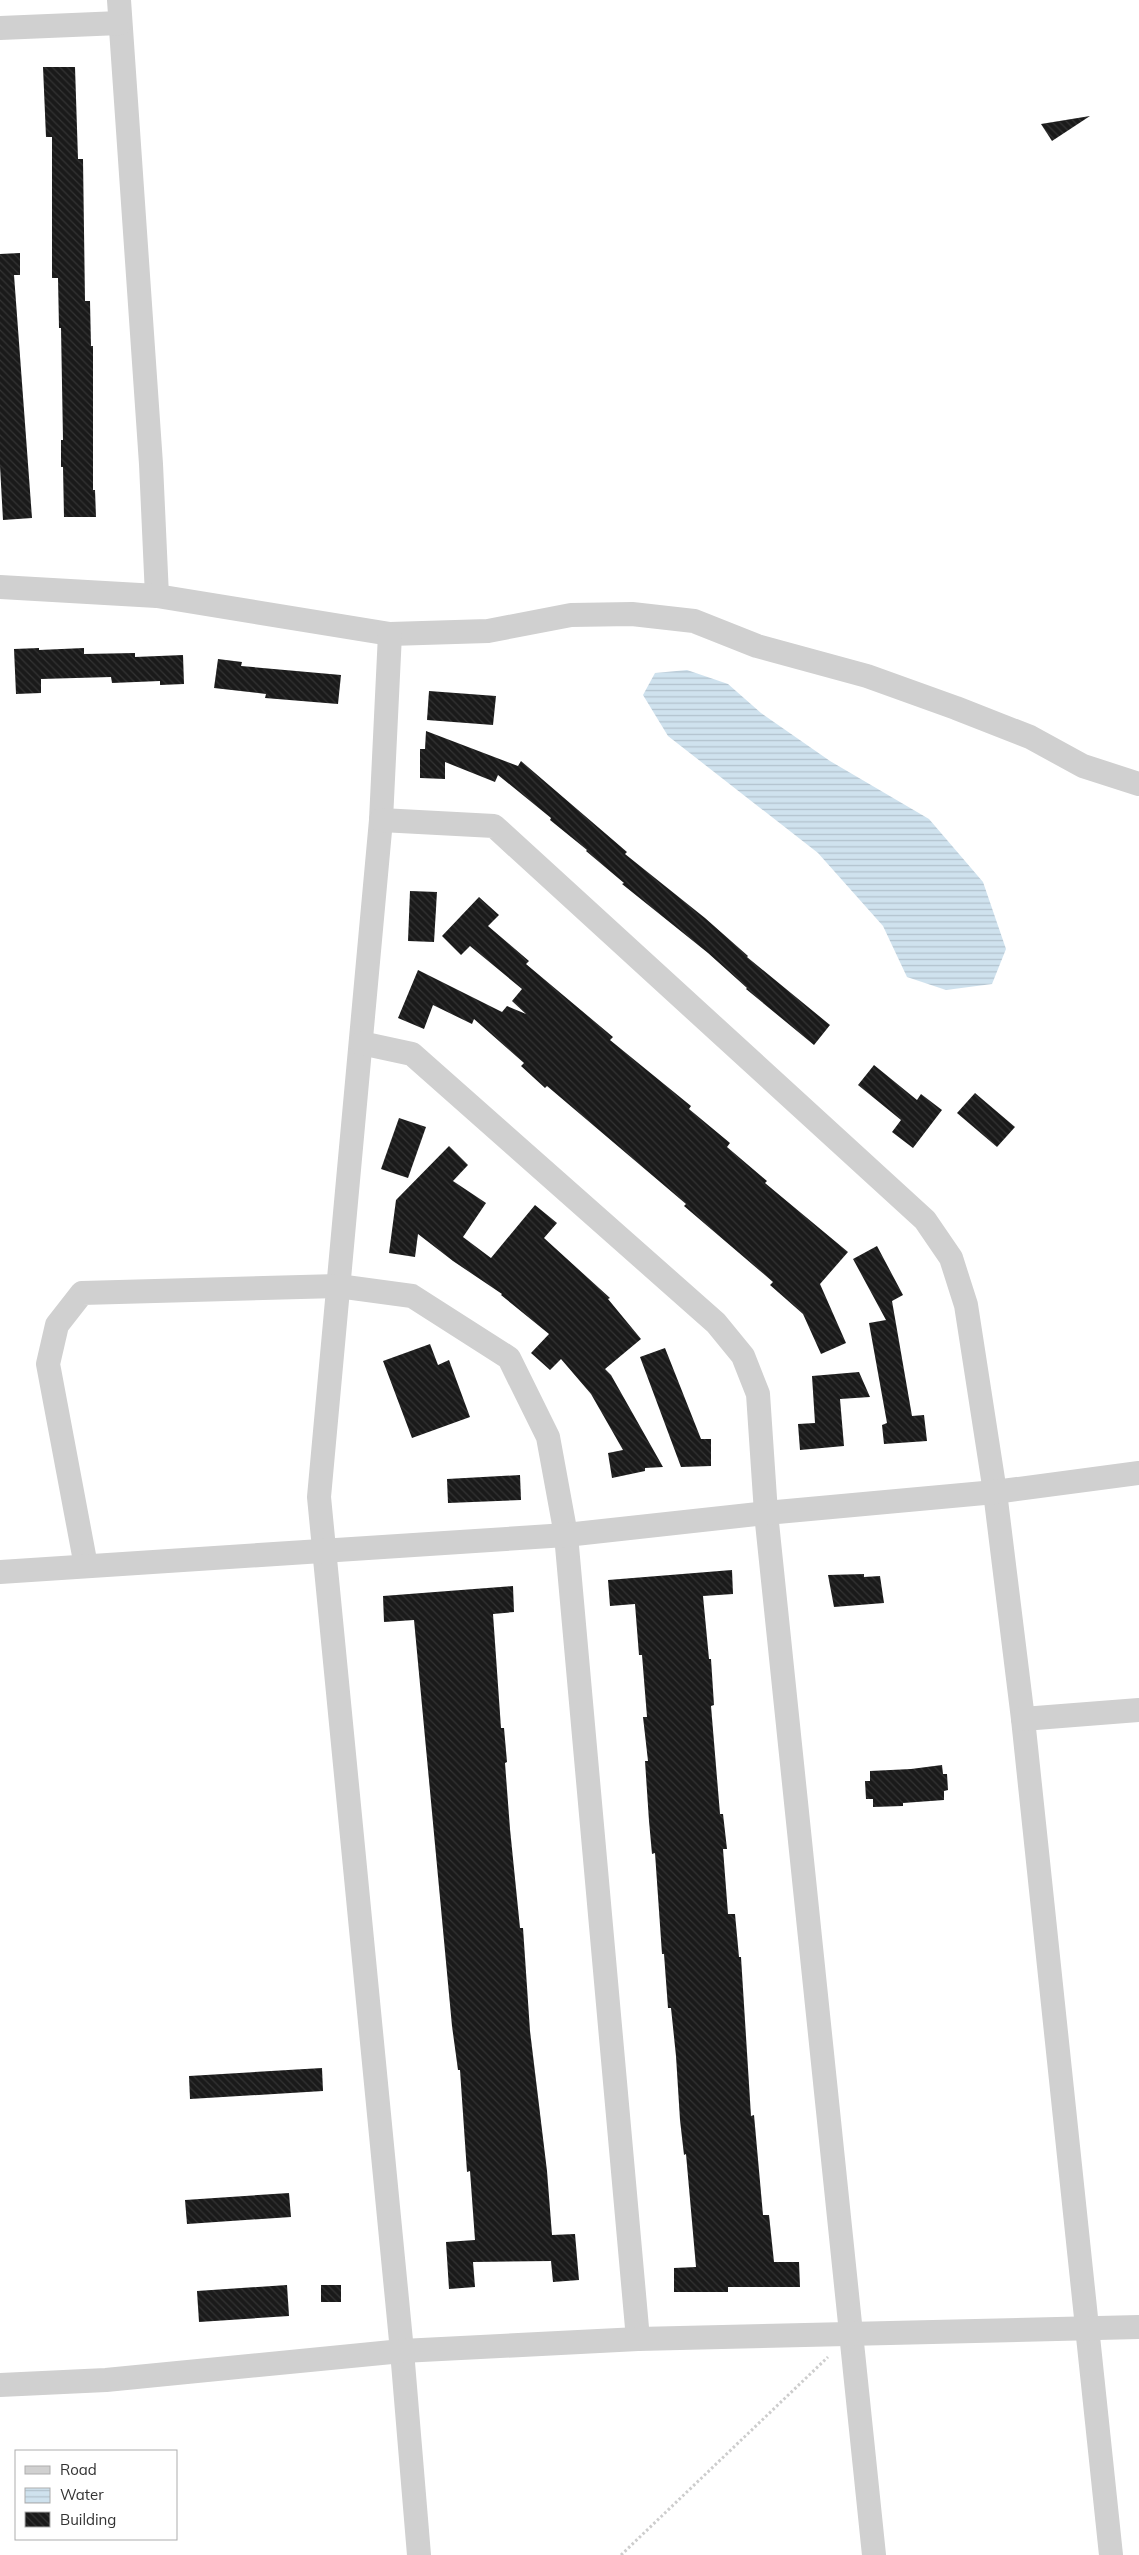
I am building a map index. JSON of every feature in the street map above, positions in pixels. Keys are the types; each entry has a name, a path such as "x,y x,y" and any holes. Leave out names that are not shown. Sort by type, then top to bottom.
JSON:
{"street":[{"path":"119,0 150,454 157,596"},
{"path":"0,28 120,24"},
{"path":"0,587 157,596 390,634 488,631 571,616 632,614 694,621 757,646 867,676 956,708 1030,738 1083,766 1139,784"},
{"path":"390,634 381,820 319,1497 402,2351 419,2555"},
{"path":"381,820 494,826 925,1220 951,1258 966,1305 995,1492 1023,1719 1111,2555"},
{"path":"361,1043 412,1054 716,1322 743,1356 758,1394 766,1513 874,2555"},
{"path":"86,1566 48,1364 57,1325 82,1293 338,1286 412,1296 509,1358 548,1436 566,1535 638,2340"},
{"path":"0,1572 566,1535 766,1513 995,1492 1139,1472"},
{"path":"1023,1719 1139,1710"},
{"path":"0,2385 106,2380 402,2351 638,2340 1139,2327"}],"path":[{"path":"621,2555 851,2335"}],"water":[{"path":"687,670 728,684 761,713 830,761 929,819 983,882 1006,949 992,984 946,990 907,977 883,926 818,853 668,736 643,695 655,673"}],"building":[{"path":"43,67 75,67 78,159 83,159 85,301 90,301 91,346 93,346 93,490 95,490 96,517 64,517 63,467 61,467 61,440 63,440 61,328 59,328 58,278 52,278 52,137 46,137"},
{"path":"1090,116 1052,141 1041,124"},
{"path":"20,253 20,275 14,275 32,518 3,520 0,466 0,254"},
{"path":"39,648 39,650 84,648 84,654 135,653 135,657 183,655 184,684 160,685 160,681 112,683 111,677 41,679 41,693 16,694 14,649"},
{"path":"218,659 242,662 241,666 341,675 338,704 265,698 266,694 214,688"},
{"path":"429,691 496,696 493,725 427,720"},
{"path":"426,731 518,766 521,761 627,852 625,854 705,918 747,957 830,1025 814,1045 746,989 708,953 622,884 624,883 550,820 551,818 498,775 495,782 445,762 445,779 420,778 420,749 425,749"},
{"path":"410,891 437,892 434,942 408,941"},
{"path":"479,897 499,915 488,926 529,961 526,964 613,1037 610,1040 691,1106 689,1109 730,1143 727,1147 767,1181 765,1183 848,1252 820,1284 846,1343 821,1354 803,1314 770,1285 773,1282 684,1206 686,1204 547,1086 545,1088 521,1066 524,1063 474,1019 472,1024 433,1005 424,1029 398,1018 418,970 502,1012 507,1006 526,1014 512,1001 522,989 470,946 461,955 442,936"},
{"path":"874,1065 917,1100 921,1094 942,1110 913,1148 892,1132 901,1120 858,1085"},
{"path":"975,1093 1015,1127 997,1147 957,1113"},
{"path":"399,1118 426,1127 408,1178 381,1169"},
{"path":"449,1146 468,1165 453,1181 486,1203 463,1237 491,1258 535,1205 557,1223 544,1238 610,1298 608,1299 641,1339 605,1369 611,1375 663,1467 645,1468 645,1471 612,1478 608,1453 623,1450 591,1394 561,1359 550,1370 531,1353 549,1334 502,1294 453,1261 418,1234 415,1257 389,1253 396,1200"},
{"path":"877,1246 903,1295 892,1301 912,1416 924,1415 927,1441 884,1444 882,1425 887,1423 869,1323 886,1320 853,1259"},
{"path":"430,1344 438,1365 449,1360 470,1417 412,1438 383,1361"},
{"path":"665,1348 701,1439 711,1439 711,1466 681,1467 640,1357"},
{"path":"859,1372 870,1397 840,1399 844,1446 800,1450 798,1424 815,1423 812,1376"},
{"path":"520,1475 521,1500 448,1503 447,1479"},
{"path":"732,1570 733,1594 703,1596 709,1659 711,1659 714,1705 711,1706 720,1814 723,1814 727,1849 723,1849 728,1914 735,1914 739,1957 741,1957 751,2116 754,2115 763,2215 769,2215 774,2262 799,2262 800,2287 728,2287 728,2292 674,2292 674,2268 696,2267 686,2154 684,2155 680,2120 671,2008 668,2008 664,1954 662,1954 655,1853 652,1854 649,1821 645,1761 648,1761 643,1717 647,1717 642,1655 639,1655 635,1604 610,1606 608,1580"},
{"path":"864,1574 864,1577 880,1576 884,1603 834,1607 828,1575"},
{"path":"513,1586 514,1612 493,1614 501,1728 504,1728 507,1762 505,1763 510,1829 520,1928 523,1928 530,2031 547,2171 552,2235 575,2234 579,2280 553,2282 551,2261 473,2262 475,2287 449,2289 446,2242 475,2240 470,2171 467,2172 460,2070 458,2070 452,2026 414,1620 384,1622 383,1596"},
{"path":"942,1765 943,1774 947,1774 948,1790 944,1791 944,1800 903,1803 903,1806 873,1807 873,1799 866,1799 865,1781 870,1781 870,1771"},
{"path":"322,2068 323,2091 190,2099 189,2076"},
{"path":"289,2193 291,2217 187,2224 185,2200"},
{"path":"287,2285 289,2316 199,2322 197,2291"},
{"path":"321,2285 341,2285 341,2302 321,2302"}]}
